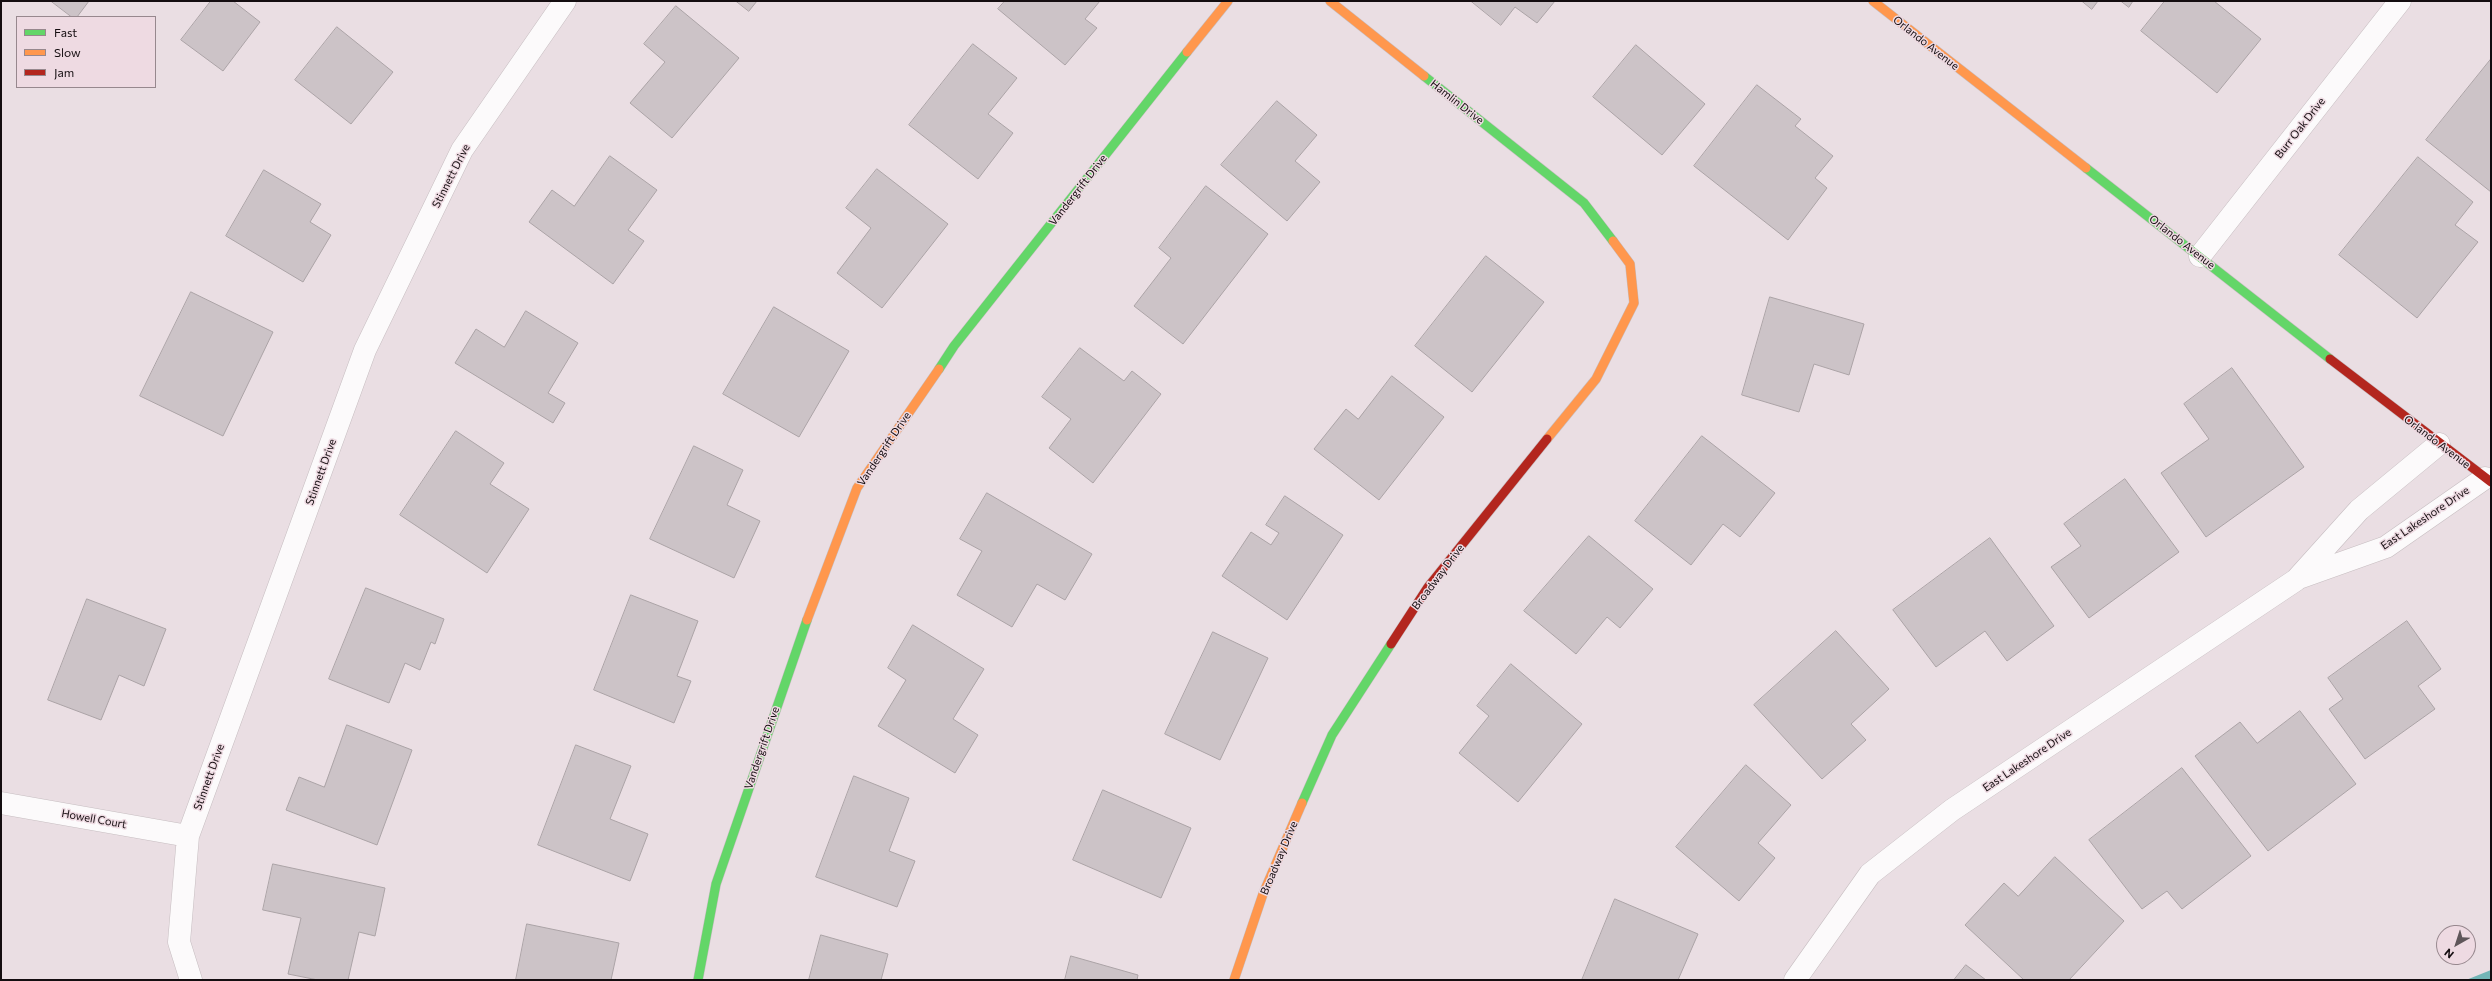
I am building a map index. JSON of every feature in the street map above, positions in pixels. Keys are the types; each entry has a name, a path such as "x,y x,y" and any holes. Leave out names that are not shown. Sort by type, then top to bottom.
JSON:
{"street":[{"name":"Stinnett Drive","path":"191,980 179,942 188,836 365,350 462,150 565,1"},
{"name":"Vandergrift Drive","path":"698,980 716,884 793,656 857,488 954,346 1228,1"},
{"name":"Hamlin Drive","path":"1330,1 1584,203"},
{"name":"Orlando Avenue","path":"1873,1 2439,444 2488,480"},
{"name":"Burr Oak Drive","path":"2200,256 2398,2"},
{"name":"Broadway Drive","path":"1234,980 1263,894 1332,735 1428,587 1596,379 1634,303 1630,264 1584,203"},
{"name":"East Lakeshore Drive","path":"2296,580 2359,510 2439,444"},
{"name":"East Lakeshore Drive","path":"1795,980 1870,874 1952,810 2296,580 2386,547 2488,480"},
{"name":"Howell Court","path":"1,803 188,836"}],"water":[{"path":"2491,970 2491,980 2466,980"}],"building":[{"path":"51,1 89,1 78,16 71,16"},
{"path":"211,1 233,1 260,22 223,71 181,40"},
{"path":"736,1 757,1 749,11"},
{"path":"1005,1 1100,1 1085,19 1097,28 1065,65 998,9"},
{"path":"1471,1 1555,1 1537,23 1515,7 1501,25"},
{"path":"2082,1 2098,1 2092,9"},
{"path":"2121,1 2133,1 2129,7"},
{"path":"2165,1 2214,1 2261,39 2217,93 2141,31"},
{"path":"676,6 739,58 672,138 630,103 665,62 644,44"},
{"path":"337,27 393,72 351,124 295,80"},
{"path":"973,44 1017,78 988,114 1013,133 978,179 909,125"},
{"path":"1636,45 1705,104 1662,155 1593,97"},
{"path":"2491,59 2491,192 2426,140"},
{"path":"1757,85 1801,119 1795,126 1833,156 1815,178 1827,188 1788,240 1694,166"},
{"path":"1277,101 1317,135 1295,161 1320,182 1287,221 1221,165"},
{"path":"610,156 657,190 628,230 644,241 613,284 529,222 552,190 574,206"},
{"path":"2418,157 2473,202 2455,225 2478,242 2417,318 2339,255"},
{"path":"877,169 948,224 882,308 837,273 871,228 846,208"},
{"path":"264,170 321,204 310,222 331,235 303,282 226,236"},
{"path":"1206,186 1268,234 1183,344 1134,306 1171,258 1159,248"},
{"path":"1486,256 1544,302 1472,392 1415,346"},
{"path":"191,292 273,332 223,436 140,396"},
{"path":"1770,297 1864,324 1849,375 1814,364 1799,412 1742,395"},
{"path":"774,307 849,351 799,437 723,394"},
{"path":"526,311 578,343 548,393 565,403 553,423 455,363 476,329 504,347"},
{"path":"1080,348 1124,381 1132,371 1161,394 1093,483 1049,448 1071,419 1042,397"},
{"path":"2232,368 2304,467 2206,537 2161,473 2209,439 2184,404"},
{"path":"1392,376 1444,417 1379,500 1314,449 1346,409 1358,419"},
{"path":"456,431 504,463 490,484 529,509 487,573 400,515"},
{"path":"1702,436 1775,493 1740,537 1723,524 1691,565 1635,521"},
{"path":"694,446 743,470 727,505 760,521 734,578 650,539"},
{"path":"2125,479 2179,552 2089,618 2051,567 2081,546 2064,524"},
{"path":"987,493 1092,554 1065,600 1037,584 1012,627 957,595 982,551 960,539"},
{"path":"1285,496 1343,535 1287,620 1222,576 1251,532 1271,545 1279,533 1266,525"},
{"path":"1589,536 1653,589 1620,628 1607,617 1576,654 1524,611"},
{"path":"1990,538 2054,626 2007,661 1985,631 1936,667 1893,610"},
{"path":"366,588 444,619 435,644 431,642 420,670 405,663 389,703 329,679"},
{"path":"631,595 698,621 677,676 691,681 674,723 594,690"},
{"path":"87,599 166,629 144,686 119,675 101,720 48,700"},
{"path":"2407,621 2441,669 2418,686 2435,709 2365,759 2329,709 2343,699 2328,678"},
{"path":"913,625 984,669 953,719 978,735 955,773 878,726 906,680 888,668"},
{"path":"1836,631 1889,689 1851,724 1866,740 1822,779 1754,705"},
{"path":"1213,632 1268,658 1220,760 1165,734"},
{"path":"1511,664 1582,724 1518,802 1459,753 1489,716 1477,706"},
{"path":"2300,711 2356,784 2268,851 2195,756 2240,722 2257,743"},
{"path":"347,725 412,750 377,845 286,810 299,777 324,787"},
{"path":"576,745 631,766 610,819 648,834 630,881 538,845"},
{"path":"1746,765 1791,805 1758,843 1775,858 1739,901 1676,847"},
{"path":"2182,768 2251,856 2182,909 2167,891 2142,909 2089,840"},
{"path":"854,776 909,798 889,851 915,861 897,907 816,877"},
{"path":"1103,790 1191,828 1161,898 1073,860"},
{"path":"2055,857 2124,921 2069,980 2024,980 1965,925 2004,883 2018,896"},
{"path":"273,864 385,888 375,936 359,932 348,980 318,980 288,974 301,918 263,910"},
{"path":"1615,899 1698,934 1678,980 1582,980"},
{"path":"527,924 619,943 611,980 516,980"},
{"path":"821,935 888,954 881,980 809,980"},
{"path":"1071,956 1138,975 1137,980 1065,980"},
{"path":"1966,965 1986,980 1954,980"}],"traffic: fast":[{"path":"939,369 954,346 1187,52"},
{"path":"1424,76 1584,203 1613,241"},
{"path":"2086,168 2330,359"},
{"path":"698,980 716,884 807,620"},
{"path":"1302,803 1332,735 1391,644"}],"traffic: slow":[{"path":"1187,52 1228,1"},
{"path":"1330,1 1424,76"},
{"path":"1873,1 2086,168"},
{"path":"1547,439 1596,379 1634,303 1630,264 1613,241"},
{"path":"807,620 857,488 939,369"},
{"path":"1234,980 1263,894 1302,803"}],"traffic: jam":[{"path":"2330,359 2491,482"},
{"path":"1391,644 1428,587 1547,439"}]}
